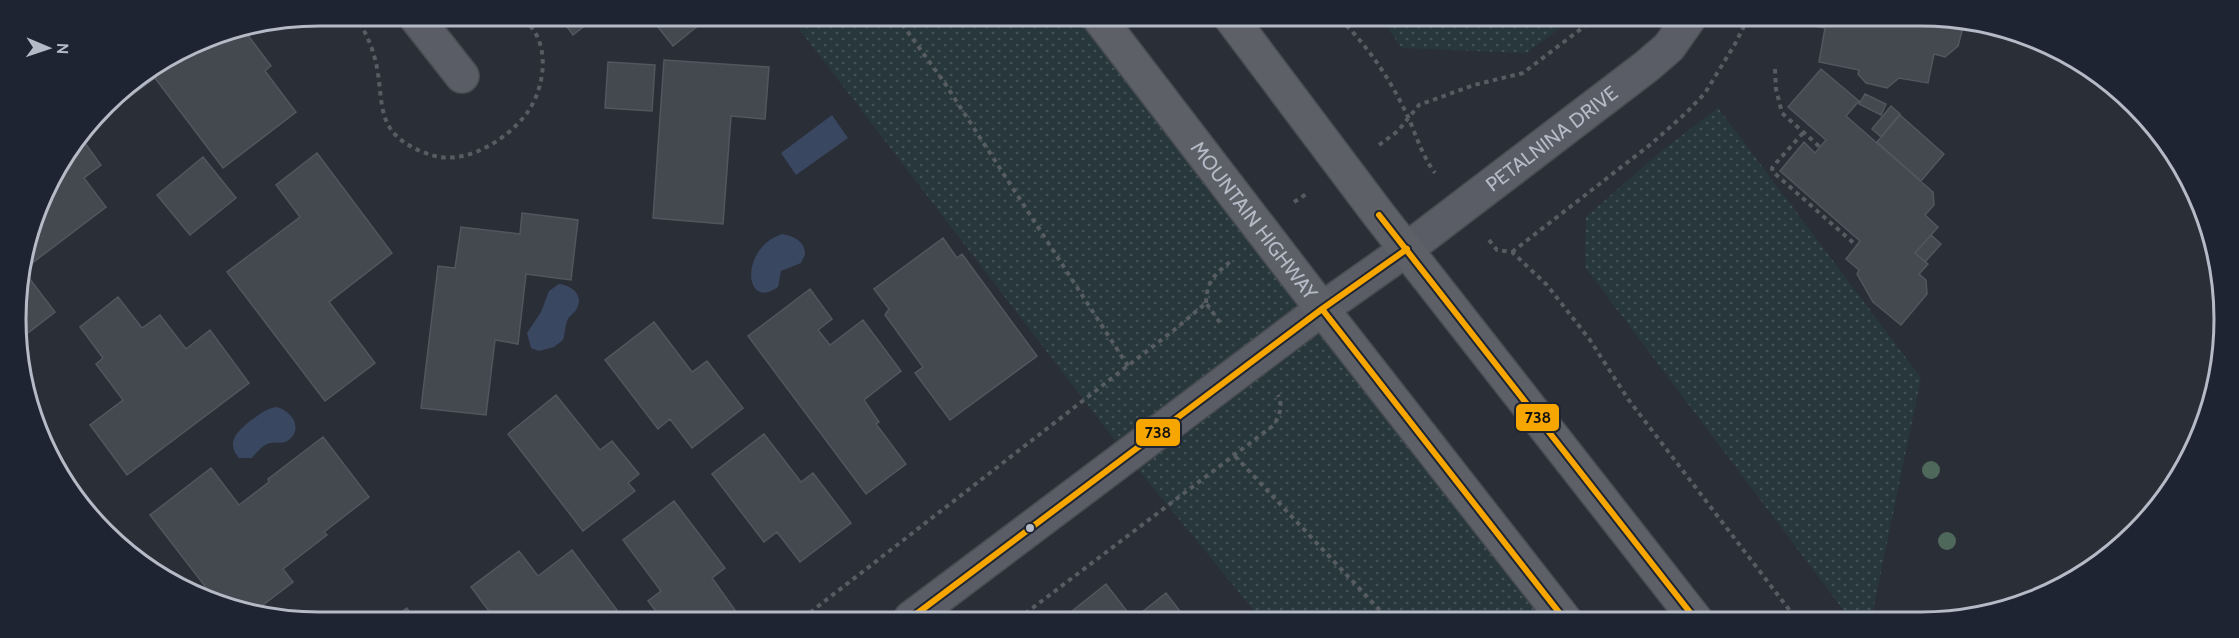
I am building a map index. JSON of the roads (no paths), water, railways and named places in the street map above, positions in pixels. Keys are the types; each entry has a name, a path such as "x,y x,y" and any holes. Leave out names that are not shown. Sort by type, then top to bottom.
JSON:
{"main road":[{"name":"MOUNTAIN HIGHWAY","path":"1105,26 1559,612"},
{"path":"1237,26 1346,168 1379,215 1690,612"}],"street":[{"path":"423,26 462,76"},
{"name":"PETALNINA DRIVE","path":"919,612 1322,309 1462,208 1647,66 1669,46 1684,26"}],"water":[{"path":"832,115 848,138 796,175 781,153"},
{"path":"782,234 798,240 804,247 805,255 801,263 781,271 778,287 767,292 758,291 753,285 751,275 758,252 768,241"},
{"path":"559,284 576,292 578,305 567,321 563,340 554,347 539,351 531,348 527,333 541,312 549,291"},
{"path":"276,407 286,412 294,420 294,434 285,442 265,445 252,458 239,458 233,447 235,437 259,414"}]}
